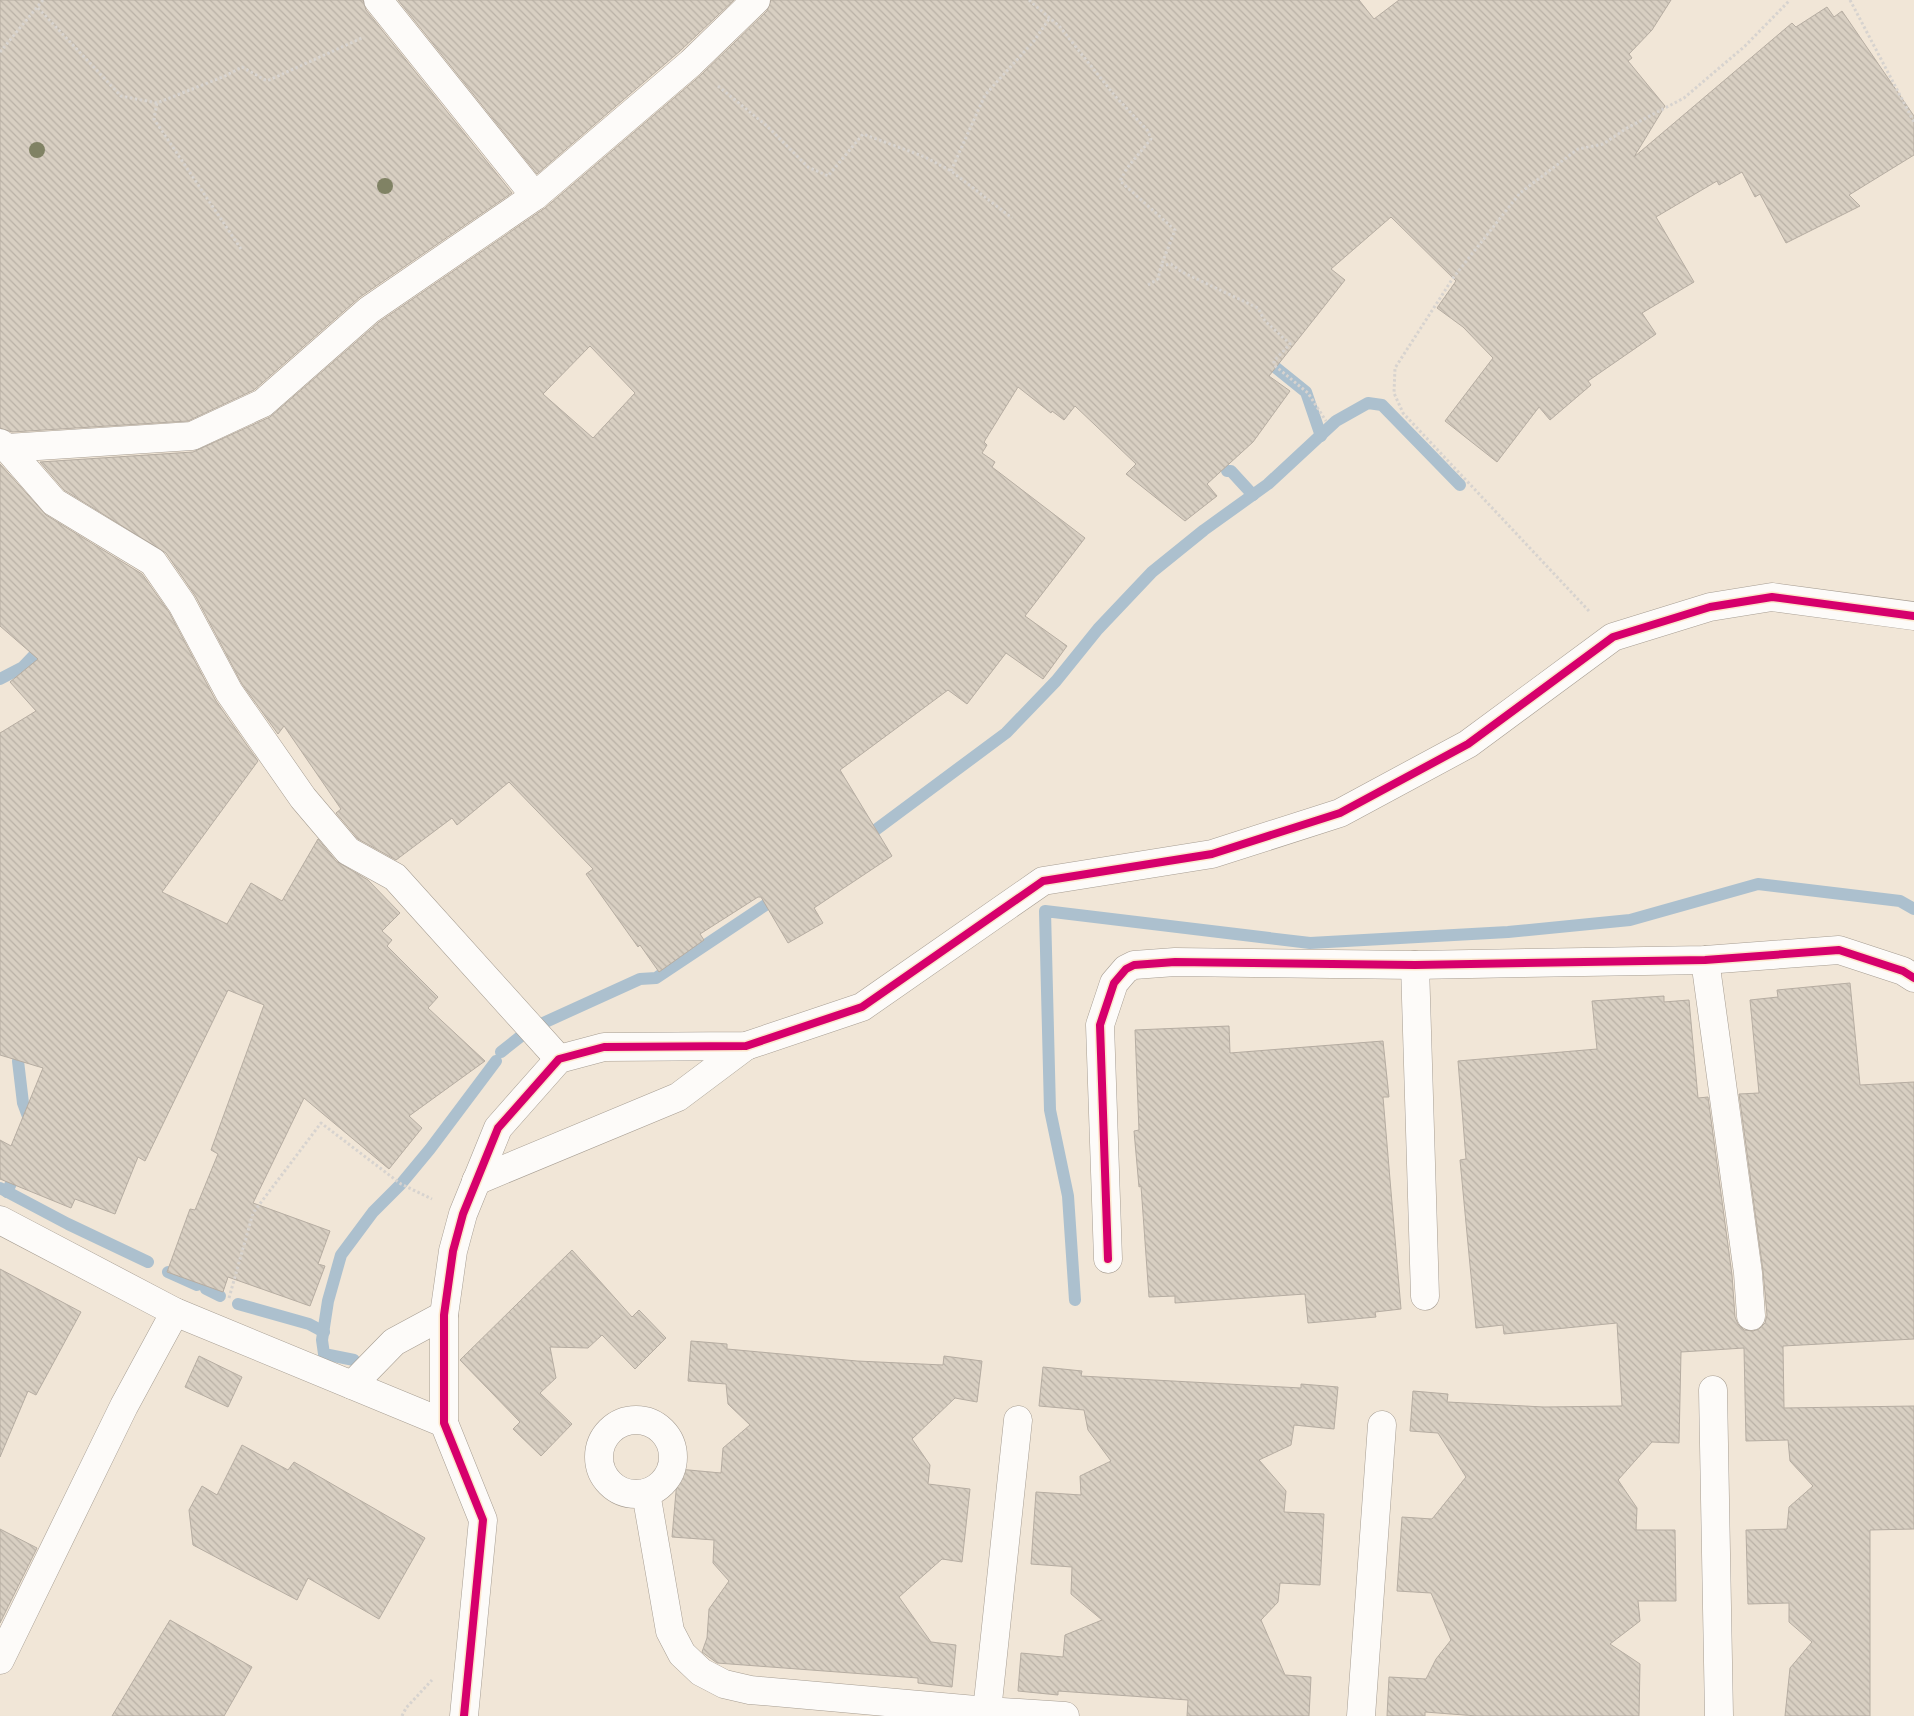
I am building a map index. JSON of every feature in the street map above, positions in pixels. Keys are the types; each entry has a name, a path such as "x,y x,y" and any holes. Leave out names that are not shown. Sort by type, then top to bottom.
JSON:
{"street":[{"path":"378,0 535,196"},
{"path":"4,445 192,436 263,403 369,310 535,196 691,62 756,0"},
{"path":"4,445 54,502 153,562 182,604 229,692 303,798 348,851 395,877 559,1059"},
{"path":"464,1716 483,1520 444,1422 444,1315 453,1251 463,1214 498,1128 559,1059 604,1048 746,1046 862,1007 1042,881 1212,854 1340,813 1468,744 1613,637 1710,607 1772,597 1914,616"},
{"path":"1108,1259 1100,1025 1114,983 1126,969 1148,962 1415,965 1705,960 1839,950 1903,971 1914,978"},
{"path":"1705,960 1748,1273 1751,1316"},
{"path":"1415,965 1425,1296"},
{"path":"476,1181 678,1097 746,1046"},
{"path":"0,1220 175,1312 444,1422"},
{"path":"0,1660 124,1406 175,1312"},
{"path":"352,1385 394,1342 444,1315"},
{"path":"1713,1390 1719,1716"},
{"path":"987,1711 1018,1420"},
{"path":"1360,1716 1382,1425"},
{"path":"646,1493 670,1630 682,1654 701,1672 724,1684 750,1690 1065,1716"}],"path":[{"path":"0,52 43,0"},
{"path":"1029,0 1060,27 1115,96 1148,131 1151,139 1120,181 1175,230 1158,279 1148,285"},
{"path":"1613,637 1403,413 1394,394 1395,368 1453,278 1520,193 1578,149 1603,144 1627,128 1684,98 1745,46 1790,0"},
{"path":"1850,0 1914,122"},
{"path":"38,8 121,96 158,103 225,76 242,67 267,81 396,23"},
{"path":"951,171 985,95 1034,41 1049,19"},
{"path":"691,62 761,120 808,167 828,176 863,134 925,157 951,171 1012,218"},
{"path":"158,103 154,119 241,249"},
{"path":"1161,266 1171,264 1182,272 1258,308 1265,321 1290,344 1274,361 1274,364 1308,393 1326,421"},
{"path":"220,1332 253,1213 321,1123 401,1184 463,1214"}],"building":[{"path":"0,0 363,0 366,10 512,193 360,297 254,390 188,421 12,432 0,428"},
{"path":"398,0 734,0 680,51 537,174"},
{"path":"771,0 1359,0 1374,19 1399,0 1671,0 1652,30 1629,54 1632,58 1628,61 1665,106 1634,157 1792,23 1796,27 1827,7 1834,17 1842,11 1914,116 1914,155 1849,195 1860,206 1786,243 1760,194 1755,197 1742,172 1719,185 1717,181 1656,217 1694,282 1642,313 1656,334 1588,381 1591,385 1550,420 1539,407 1497,462 1445,421 1493,358 1463,327 1437,308 1456,281 1391,217 1331,269 1345,280 1269,376 1290,391 1253,442 1207,484 1217,496 1185,521 1126,474 1136,464 1075,406 1064,420 1052,411 1051,413 1018,387 984,442 987,445 982,453 995,462 992,467 1085,538 1025,616 1067,646 1043,679 1006,653 967,704 948,690 840,770 892,856 814,908 823,923 788,943 761,897 758,897 700,934 704,940 659,972 640,945 638,947 586,874 593,869 509,782 457,825 452,818 396,860 358,839 336,813 341,809 284,726 278,734 242,684 196,597 166,553 64,490 40,462 193,452 270,417 379,322 545,208 702,74 767,11","holes":["590,346 635,393 593,438 543,394"]},
{"path":"0,464 46,515 142,574 169,612 216,701 258,761 162,892 227,924 251,883 282,901 318,839 336,861 368,880 400,913 382,931 392,940 387,946 438,997 428,1008 485,1061 409,1116 422,1128 389,1169 304,1098 253,1203 330,1231 318,1264 325,1266 310,1306 228,1277 223,1292 167,1272 190,1209 195,1210 218,1154 211,1150 264,1005 228,990 145,1161 138,1157 115,1214 75,1199 71,1208 0,1179 0,1140 11,1146 43,1068 0,1055 0,733 36,711 10,682 38,659 0,626"},
{"path":"1850,983 1860,1085 1914,1082 1914,1339 1783,1346 1784,1408 1914,1406 1914,1529 1870,1530 1870,1716 1785,1716 1790,1668 1812,1642 1789,1622 1789,1603 1748,1604 1746,1530 1787,1529 1789,1507 1813,1486 1790,1461 1788,1440 1746,1441 1744,1348 1681,1352 1679,1443 1652,1442 1618,1480 1637,1508 1636,1530 1675,1530 1676,1601 1638,1601 1640,1621 1610,1644 1640,1664 1639,1716 1477,1716 1425,1712 1425,1716 1387,1716 1389,1677 1426,1679 1436,1659 1451,1640 1431,1593 1397,1591 1402,1517 1432,1519 1466,1477 1438,1433 1410,1431 1413,1391 1448,1394 1447,1402 1544,1407 1622,1406 1617,1323 1504,1334 1503,1325 1476,1328 1460,1160 1466,1159 1458,1061 1597,1049 1592,1001 1664,996 1664,1002 1689,1000 1698,1098 1708,1097 1732,1275 1735,1317 1738,1324 1744,1330 1753,1331 1759,1329 1765,1323 1767,1315 1763,1271 1739,1094 1759,1093 1750,1000 1778,997 1777,990"},
{"path":"1229,1026 1230,1053 1383,1041 1389,1097 1383,1097 1401,1309 1375,1312 1376,1317 1308,1323 1305,1294 1175,1303 1175,1296 1149,1297 1141,1186 1139,1187 1134,1131 1139,1130 1135,1030"},
{"path":"572,1250 632,1317 639,1310 666,1338 635,1369 602,1335 588,1348 550,1347 556,1378 540,1393 572,1424 541,1456 513,1429 520,1422 460,1360"},
{"path":"0,1269 81,1312 36,1395 28,1391 0,1457"},
{"path":"691,1341 727,1344 727,1349 857,1361 943,1365 944,1356 982,1361 977,1402 955,1398 912,1439 930,1465 928,1484 970,1489 962,1562 942,1559 899,1597 931,1642 956,1645 952,1687 918,1683 918,1678 717,1663 702,1652 707,1638 709,1609 729,1581 713,1563 714,1540 672,1537 678,1469 721,1473 723,1448 750,1425 728,1404 726,1384 688,1381"},
{"path":"199,1356 242,1377 228,1407 185,1387"},
{"path":"1043,1367 1082,1371 1081,1376 1301,1388 1301,1384 1338,1387 1334,1429 1294,1425 1291,1445 1259,1460 1286,1491 1284,1512 1324,1514 1320,1585 1280,1583 1278,1602 1261,1620 1285,1675 1311,1677 1309,1716 1187,1716 1188,1700 1058,1691 1058,1695 1018,1691 1021,1653 1063,1657 1065,1635 1102,1620 1071,1594 1072,1567 1031,1564 1036,1492 1081,1495 1080,1476 1111,1461 1088,1430 1084,1410 1039,1406"},
{"path":"242,1445 288,1470 294,1462 425,1538 379,1619 308,1578 297,1600 193,1545 189,1510 202,1486 217,1495"},
{"path":"0,1529 37,1548 0,1623"},
{"path":"170,1620 252,1667 224,1716 112,1716"}],"waterway":[{"path":"1263,364 1275,367 1306,392 1321,436"},
{"path":"862,840 1006,733 1056,681 1098,629 1152,572 1204,530 1268,484 1336,421 1368,403 1382,405 1460,485"},
{"path":"1227,471 1231,471 1253,495"},
{"path":"0,679 23,667 45,644"},
{"path":"1075,1300 1068,1196 1050,1110 1045,911 1310,943 1508,932 1630,920 1758,884 1900,901 1914,909"},
{"path":"501,1052 530,1029 640,979 656,978 779,896"},
{"path":"24,1046 18,1061 23,1103 30,1122 29,1125"},
{"path":"354,1360 324,1354 322,1340 328,1301 341,1255 373,1212 401,1184 430,1149 496,1061"},
{"path":"7,1192 18,1168"},
{"path":"0,1188 68,1224 148,1262"},
{"path":"168,1272 197,1285"},
{"path":"206,1289 220,1296"},
{"path":"238,1304 309,1324 324,1332"}],"cycle path":[{"path":"464,1716 483,1520 444,1423 444,1315 453,1251 463,1214 498,1128 559,1059 604,1047 746,1046 862,1007 1043,881 1212,854 1340,813 1468,744 1613,637 1710,607 1772,597 1914,616"},
{"path":"1108,1259 1100,1025 1114,983 1126,969 1134,965 1175,962 1415,965 1705,960 1839,950 1903,971 1914,978"}]}
